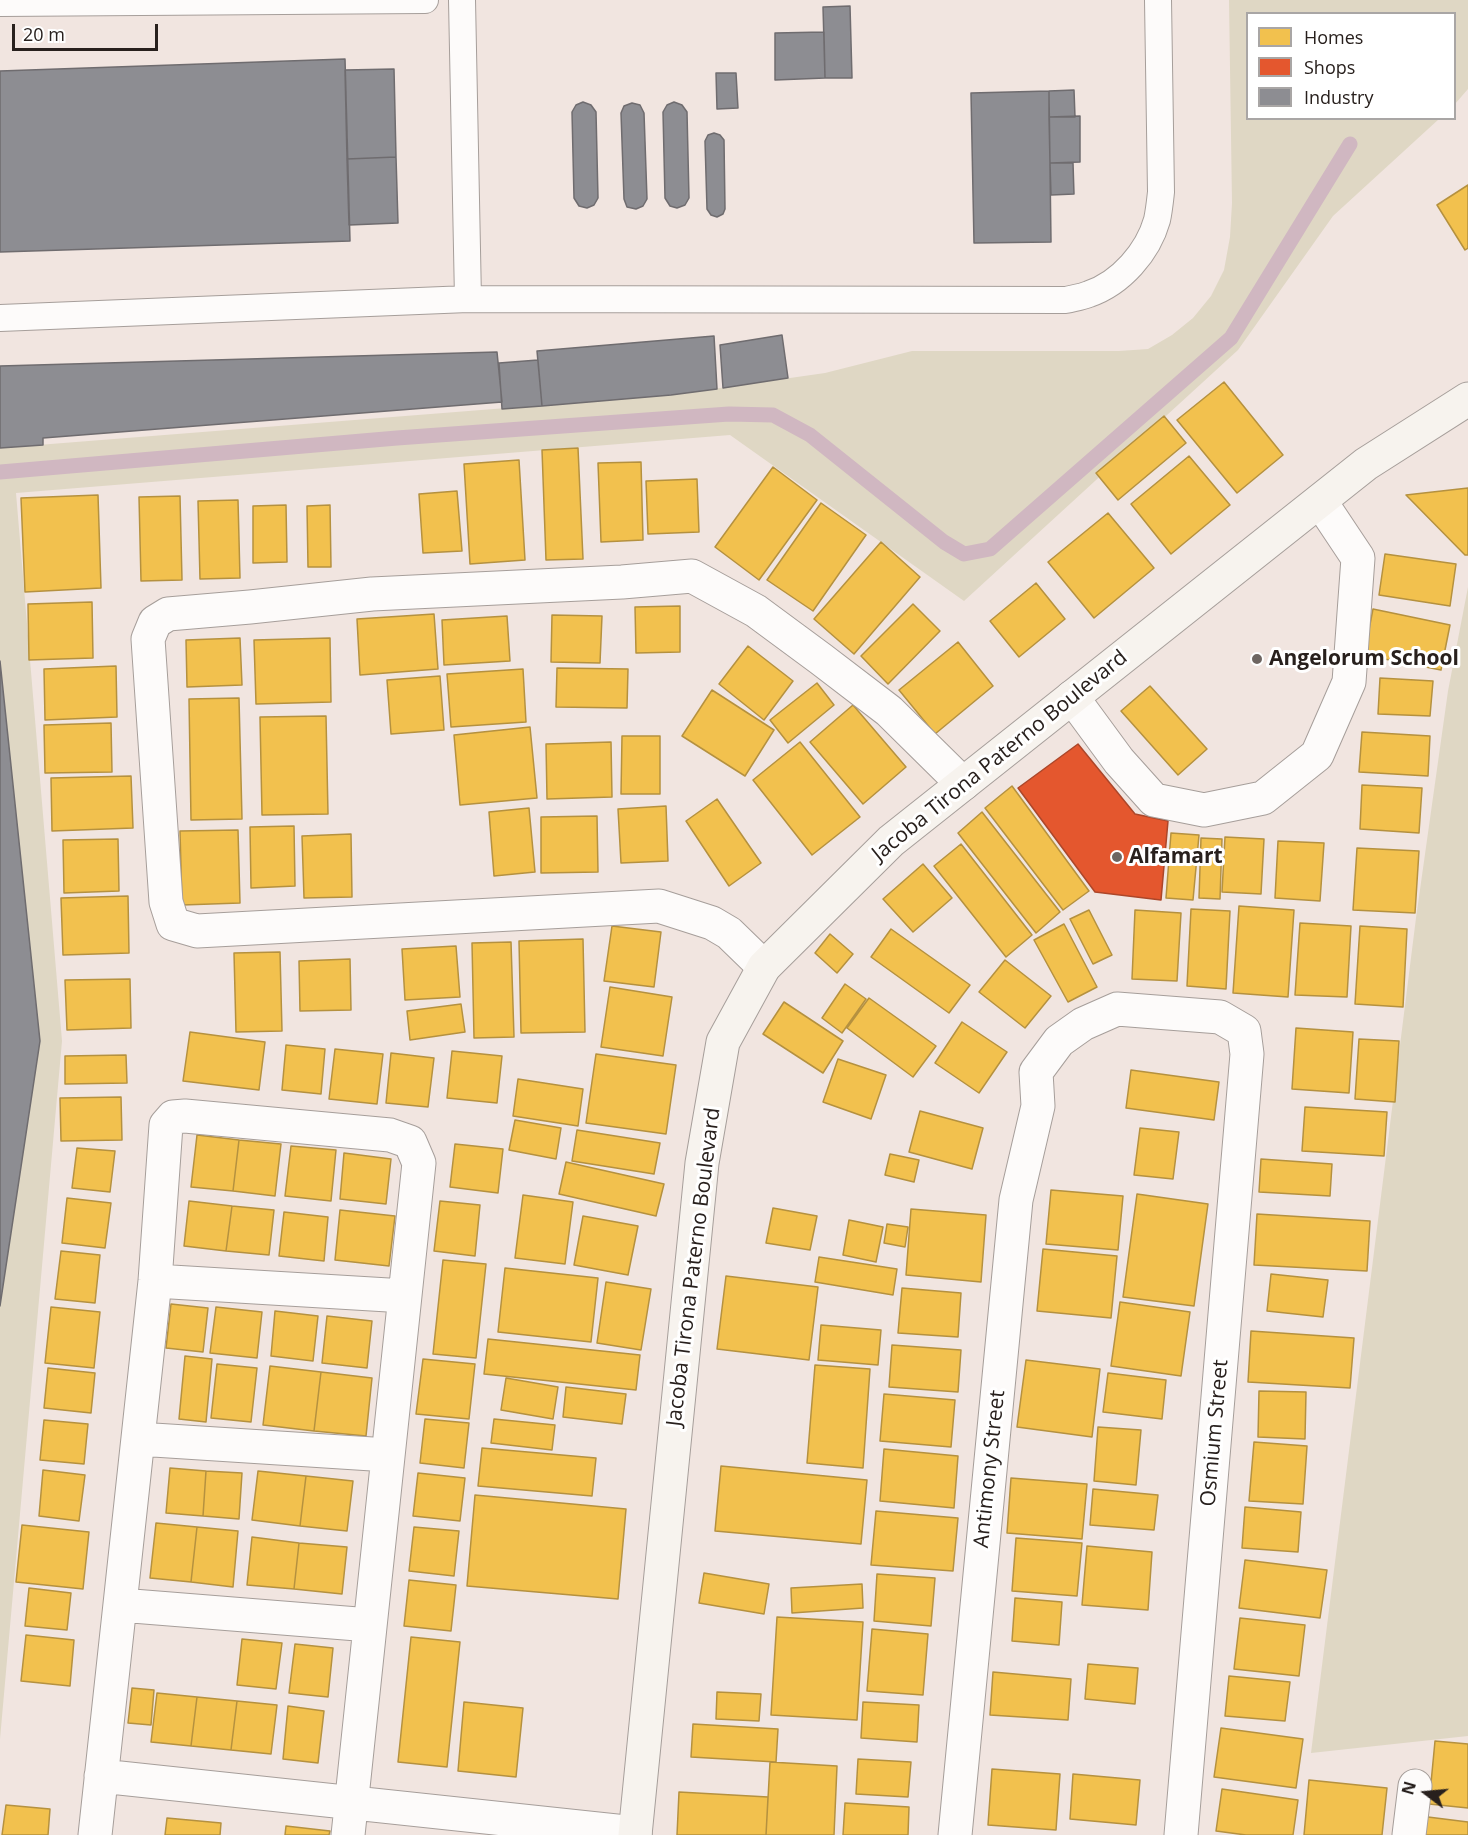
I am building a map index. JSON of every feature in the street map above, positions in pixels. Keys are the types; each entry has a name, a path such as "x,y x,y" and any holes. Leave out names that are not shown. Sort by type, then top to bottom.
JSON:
{"street":[{"name":"Jacoba Tirona Paterno Boulevard","path":"635,1834 702,1163 723,1042 764,967 891,841 1366,464 1468,399"},
{"path":"1072,696 1119,761 1154,800 1204,810 1263,798 1317,755 1349,682 1358,558 1320,501"},
{"path":"764,967 729,933 712,923 659,906 197,931 173,924 166,903 148,639 154,622 168,614 372,594 622,582 692,576 756,611 889,711 963,784"},
{"name":"Antimony Street","path":"955,1835 1016,1200 1038,1106 1036,1072 1059,1041 1083,1024 1117,1009 1220,1017 1244,1031"},
{"name":"Osmium Street","path":"1181,1835 1247,1054 1244,1031"},
{"path":"94,1835 155,1281 166,1125 173,1117 185,1116 390,1135 410,1142 419,1163 348,1835"},
{"path":"155,1281 405,1296"},
{"path":"138,1439 388,1455"},
{"path":"120,1605 370,1625"},
{"path":"101,1776 635,1834"},
{"path":"1409,1835 1415,1786"}],"lane":[{"path":"0,3 425,0"},
{"path":"462,0 468,299"},
{"path":"0,318 468,299 1066,300 1090,294 1112,282 1131,266 1147,244 1157,220 1161,192 1158,0"}],"shaded area":[{"path":"1229,0 1468,0 1468,89 1456,103 1456,12 1246,12 1246,120 1438,120 1333,216 1238,350 964,601 730,435 16,493 62,1041 0,1739 0,448 671,395 825,373 912,351 1148,349 1172,335 1193,318 1211,296 1224,270 1230,237 1232,203"},
{"path":"1468,587 1468,1736 1311,1753 1416,918 1448,691"}],"building: Homes":[{"path":"1468,185 1468,248 1465,250 1437,205"},
{"path":"1224,382 1283,455 1237,493 1177,420"},
{"path":"1164,416 1186,443 1118,500 1096,473"},
{"path":"578,448 583,559 546,560 542,450"},
{"path":"1189,456 1230,505 1171,554 1131,504"},
{"path":"519,460 525,560 470,564 464,464"},
{"path":"641,462 643,540 601,542 598,463"},
{"path":"773,467 817,500 759,580 715,547"},
{"path":"697,479 699,532 648,534 646,481"},
{"path":"1468,488 1468,555 1465,555 1406,495"},
{"path":"457,491 462,551 423,553 419,494"},
{"path":"98,495 101,588 25,592 21,498"},
{"path":"180,496 182,580 141,581 139,497"},
{"path":"238,500 240,578 200,579 198,501"},
{"path":"821,503 866,535 813,611 767,580"},
{"path":"286,505 287,562 253,563 253,506"},
{"path":"330,505 331,567 308,567 307,506"},
{"path":"1108,513 1154,568 1094,618 1048,562"},
{"path":"881,542 920,577 854,654 814,619"},
{"path":"1385,554 1456,564 1450,606 1379,595"},
{"path":"1036,583 1065,619 1019,657 990,621"},
{"path":"92,602 93,658 29,660 28,604"},
{"path":"913,604 940,631 888,684 861,656"},
{"path":"680,606 680,652 636,653 635,607"},
{"path":"1373,609 1450,625 1441,670 1364,655"},
{"path":"434,614 438,669 360,675 357,619"},
{"path":"552,615 602,616 600,663 551,662"},
{"path":"507,616 510,661 444,665 442,620"},
{"path":"240,638 242,685 187,687 186,640"},
{"path":"330,638 331,702 256,704 254,640"},
{"path":"958,642 993,686 935,734 899,690"},
{"path":"748,646 793,681 764,720 719,684"},
{"path":"116,666 117,717 45,720 44,669"},
{"path":"557,668 628,669 627,708 556,707"},
{"path":"523,669 526,722 451,727 447,674"},
{"path":"440,676 444,730 391,734 387,680"},
{"path":"1380,678 1433,681 1430,716 1378,714"},
{"path":"817,683 834,705 788,743 770,720"},
{"path":"1150,686 1207,749 1178,775 1121,711"},
{"path":"712,690 774,730 745,776 682,736"},
{"path":"239,698 242,819 191,820 189,699"},
{"path":"853,705 906,767 863,804 810,742"},
{"path":"326,716 328,814 262,815 260,717"},
{"path":"111,723 112,772 45,773 44,725"},
{"path":"530,727 537,798 460,805 454,735"},
{"path":"1362,732 1430,736 1428,776 1359,772"},
{"path":"622,736 660,736 660,794 621,794"},
{"path":"611,742 612,797 547,799 546,744"},
{"path":"800,742 860,817 812,855 753,780"},
{"path":"131,776 133,828 52,831 51,778"},
{"path":"1362,785 1422,788 1419,833 1360,829"},
{"path":"1012,786 1089,891 1063,910 985,808"},
{"path":"717,799 761,863 729,886 686,821"},
{"path":"666,806 668,861 621,863 618,809"},
{"path":"529,808 535,872 494,876 489,812"},
{"path":"982,812 1060,912 1036,933 958,833"},
{"path":"597,816 598,872 541,873 541,817"},
{"path":"294,826 295,886 251,888 250,827"},
{"path":"238,830 240,903 182,905 180,831"},
{"path":"1171,833 1199,835 1193,900 1166,898"},
{"path":"351,834 352,897 304,898 302,836"},
{"path":"1225,837 1264,839 1261,894 1222,892"},
{"path":"1201,838 1222,839 1220,899 1199,898"},
{"path":"118,839 119,891 64,893 63,840"},
{"path":"1278,841 1324,843 1320,901 1275,898"},
{"path":"961,844 1032,935 1006,957 934,866"},
{"path":"1357,848 1419,851 1415,913 1353,910"},
{"path":"923,864 952,898 913,932 883,899"},
{"path":"128,896 129,953 63,955 61,898"},
{"path":"1239,906 1294,910 1288,997 1233,993"},
{"path":"1191,909 1230,911 1226,989 1187,986"},
{"path":"1089,910 1112,955 1093,964 1070,919"},
{"path":"1135,910 1181,913 1177,981 1132,979"},
{"path":"1300,923 1351,926 1347,997 1295,995"},
{"path":"1064,924 1097,987 1068,1002 1034,940"},
{"path":"612,926 661,932 654,987 604,981"},
{"path":"1360,926 1407,929 1403,1007 1355,1004"},
{"path":"891,929 970,985 949,1013 871,957"},
{"path":"830,934 853,954 837,973 815,953"},
{"path":"583,939 585,1032 521,1033 519,941"},
{"path":"511,942 514,1037 474,1038 472,943"},
{"path":"456,946 460,997 405,1000 402,949"},
{"path":"280,952 282,1031 236,1032 234,953"},
{"path":"350,959 351,1010 300,1011 299,961"},
{"path":"1005,960 1051,996 1025,1028 979,992"},
{"path":"130,979 131,1028 67,1030 65,980"},
{"path":"845,984 866,999 842,1033 822,1018"},
{"path":"610,987 672,997 663,1056 601,1047"},
{"path":"869,998 936,1046 913,1077 847,1028"},
{"path":"784,1002 843,1041 823,1073 763,1034"},
{"path":"461,1004 465,1032 410,1040 407,1011"},
{"path":"962,1022 1007,1052 979,1093 935,1063"},
{"path":"1296,1028 1353,1032 1349,1093 1292,1089"},
{"path":"190,1032 265,1042 259,1090 183,1081"},
{"path":"1359,1039 1399,1041 1395,1102 1355,1099"},
{"path":"286,1045 325,1049 321,1094 282,1090"},
{"path":"335,1049 383,1054 377,1104 329,1099"},
{"path":"452,1051 502,1056 497,1103 447,1098"},
{"path":"391,1053 434,1058 428,1107 386,1103"},
{"path":"596,1054 676,1065 666,1134 586,1123"},
{"path":"126,1055 127,1083 65,1084 65,1056"},
{"path":"838,1059 886,1075 871,1119 823,1102"},
{"path":"1131,1070 1219,1082 1214,1120 1126,1108"},
{"path":"518,1079 583,1089 578,1126 513,1116"},
{"path":"121,1097 122,1140 61,1141 60,1098"},
{"path":"1305,1107 1387,1112 1384,1156 1302,1151"},
{"path":"920,1111 983,1128 972,1169 909,1152"},
{"path":"515,1120 561,1128 556,1159 509,1150"},
{"path":"1140,1128 1179,1132 1173,1179 1134,1175"},
{"path":"577,1130 660,1143 654,1174 572,1161"},
{"path":"197,1135 239,1140 233,1191 191,1187"},
{"path":"239,1140 281,1144 275,1196 233,1191"},
{"path":"455,1144 503,1149 498,1193 450,1187"},
{"path":"291,1146 336,1150 331,1201 285,1196"},
{"path":"77,1148 115,1151 110,1192 72,1188"},
{"path":"344,1153 391,1159 386,1204 340,1199"},
{"path":"890,1154 919,1160 914,1182 885,1175"},
{"path":"1261,1159 1332,1164 1330,1196 1259,1192"},
{"path":"566,1162 664,1184 656,1216 559,1194"},
{"path":"1051,1190 1123,1196 1118,1250 1046,1244"},
{"path":"1137,1194 1208,1204 1194,1306 1123,1297"},
{"path":"523,1195 573,1202 565,1264 515,1258"},
{"path":"67,1198 111,1203 105,1248 62,1243"},
{"path":"189,1201 232,1206 226,1251 184,1246"},
{"path":"440,1201 480,1205 475,1256 434,1251"},
{"path":"232,1206 274,1210 269,1255 226,1251"},
{"path":"773,1208 817,1216 810,1250 766,1243"},
{"path":"911,1209 986,1215 981,1282 906,1275"},
{"path":"340,1210 395,1216 389,1266 335,1260"},
{"path":"284,1212 328,1217 324,1261 279,1256"},
{"path":"1257,1214 1370,1221 1367,1271 1254,1265"},
{"path":"583,1216 638,1226 628,1275 574,1265"},
{"path":"849,1220 883,1227 876,1262 843,1255"},
{"path":"887,1224 908,1227 905,1247 884,1243"},
{"path":"1043,1249 1117,1256 1111,1318 1037,1311"},
{"path":"61,1251 100,1255 95,1303 55,1299"},
{"path":"819,1257 897,1269 893,1295 815,1282"},
{"path":"443,1260 486,1264 476,1358 433,1354"},
{"path":"505,1268 598,1278 591,1342 498,1332"},
{"path":"1271,1274 1328,1280 1323,1317 1267,1311"},
{"path":"726,1276 818,1287 809,1360 717,1349"},
{"path":"606,1282 651,1289 641,1350 597,1343"},
{"path":"902,1288 961,1293 958,1337 898,1333"},
{"path":"1120,1302 1190,1312 1181,1376 1111,1366"},
{"path":"171,1304 208,1308 203,1352 166,1348"},
{"path":"51,1307 100,1312 94,1368 45,1363"},
{"path":"216,1307 262,1312 257,1358 210,1353"},
{"path":"275,1311 318,1316 313,1361 271,1356"},
{"path":"327,1316 372,1321 367,1368 322,1363"},
{"path":"821,1325 881,1330 878,1365 818,1360"},
{"path":"1251,1331 1354,1338 1350,1388 1248,1382"},
{"path":"488,1339 640,1355 636,1390 484,1374"},
{"path":"892,1345 961,1350 958,1392 889,1387"},
{"path":"185,1356 212,1359 206,1422 179,1419"},
{"path":"423,1359 475,1364 469,1419 416,1414"},
{"path":"1026,1360 1100,1369 1092,1437 1017,1427"},
{"path":"217,1364 257,1368 251,1422 211,1418"},
{"path":"815,1365 870,1369 863,1468 807,1463"},
{"path":"270,1366 321,1372 314,1431 263,1425"},
{"path":"48,1368 95,1373 91,1413 44,1408"},
{"path":"321,1372 372,1378 366,1436 314,1431"},
{"path":"1108,1373 1166,1380 1162,1419 1103,1412"},
{"path":"506,1378 558,1387 553,1419 501,1410"},
{"path":"566,1387 626,1394 622,1424 563,1417"},
{"path":"1259,1391 1306,1392 1305,1439 1258,1437"},
{"path":"884,1394 955,1400 951,1447 880,1441"},
{"path":"425,1419 469,1423 464,1468 420,1463"},
{"path":"494,1419 555,1425 552,1450 491,1443"},
{"path":"44,1420 88,1424 84,1464 40,1460"},
{"path":"1098,1427 1141,1430 1136,1485 1094,1481"},
{"path":"1254,1442 1307,1446 1303,1504 1249,1501"},
{"path":"482,1448 596,1458 592,1496 478,1486"},
{"path":"884,1449 958,1456 954,1508 880,1501"},
{"path":"721,1466 867,1480 861,1544 715,1531"},
{"path":"170,1468 206,1471 203,1516 166,1513"},
{"path":"43,1470 85,1475 79,1521 39,1516"},
{"path":"206,1471 242,1473 239,1519 203,1516"},
{"path":"258,1471 306,1476 300,1526 252,1520"},
{"path":"418,1473 465,1478 460,1521 413,1516"},
{"path":"306,1476 353,1481 347,1531 300,1526"},
{"path":"1011,1478 1087,1484 1082,1539 1007,1533"},
{"path":"1093,1489 1158,1495 1154,1530 1090,1525"},
{"path":"475,1495 626,1509 618,1599 467,1586"},
{"path":"1245,1507 1301,1512 1298,1552 1242,1548"},
{"path":"876,1511 958,1518 953,1571 871,1565"},
{"path":"156,1523 197,1527 191,1582 150,1578"},
{"path":"22,1525 89,1532 83,1589 16,1582"},
{"path":"197,1527 238,1531 233,1587 191,1582"},
{"path":"414,1527 459,1531 454,1576 409,1571"},
{"path":"252,1537 299,1543 294,1589 247,1585"},
{"path":"1016,1538 1082,1543 1077,1596 1012,1591"},
{"path":"299,1543 347,1547 342,1594 294,1589"},
{"path":"1087,1546 1152,1552 1148,1610 1082,1605"},
{"path":"1245,1560 1327,1570 1320,1618 1239,1608"},
{"path":"704,1573 769,1584 764,1614 699,1603"},
{"path":"877,1574 935,1578 931,1626 874,1621"},
{"path":"409,1580 456,1585 451,1631 404,1626"},
{"path":"862,1584 863,1608 792,1613 791,1588"},
{"path":"29,1588 71,1593 67,1630 25,1626"},
{"path":"1015,1598 1062,1602 1059,1645 1012,1641"},
{"path":"777,1617 863,1622 857,1720 771,1715"},
{"path":"1240,1618 1305,1625 1299,1676 1234,1669"},
{"path":"872,1629 928,1634 923,1695 867,1691"},
{"path":"26,1635 74,1640 70,1686 21,1681"},
{"path":"411,1637 460,1642 447,1767 398,1762"},
{"path":"242,1639 282,1643 276,1689 237,1685"},
{"path":"295,1644 333,1648 328,1697 289,1693"},
{"path":"1088,1664 1138,1668 1135,1704 1085,1699"},
{"path":"993,1672 1071,1679 1068,1720 990,1715"},
{"path":"1229,1676 1290,1682 1285,1721 1225,1716"},
{"path":"132,1688 154,1690 151,1725 128,1723"},
{"path":"717,1692 761,1694 759,1721 716,1719"},
{"path":"157,1693 197,1697 191,1746 151,1742"},
{"path":"197,1697 237,1701 231,1750 191,1746"},
{"path":"237,1701 277,1705 271,1754 231,1750"},
{"path":"464,1702 523,1708 516,1777 458,1771"},
{"path":"863,1702 919,1705 917,1742 861,1738"},
{"path":"288,1706 324,1711 318,1763 283,1759"},
{"path":"693,1724 778,1729 776,1762 691,1757"},
{"path":"1221,1728 1303,1739 1296,1788 1214,1777"},
{"path":"1435,1741 1468,1744 1468,1808 1429,1804"},
{"path":"858,1759 911,1762 908,1797 856,1794"},
{"path":"770,1762 837,1766 834,1835 766,1835"},
{"path":"992,1769 1060,1774 1056,1830 988,1825"},
{"path":"1073,1774 1140,1780 1136,1825 1070,1819"},
{"path":"1309,1780 1387,1788 1382,1835 1304,1835"},
{"path":"1222,1789 1298,1800 1293,1835 1246,1835 1216,1831"},
{"path":"679,1792 768,1797 766,1835 677,1835"},
{"path":"845,1803 909,1807 908,1835 843,1835"},
{"path":"6,1805 50,1809 48,1835 2,1835"},
{"path":"1420,1816 1468,1822 1468,1835 1418,1835"},
{"path":"167,1818 221,1823 220,1835 165,1835"},
{"path":"286,1826 330,1831 329,1835 285,1835"}],"building: Shops":[{"name":"Alfamart","path":"1078,744 1135,814 1168,821 1161,900 1095,892 1018,788"}],"building: Industry":[{"path":"850,6 852,78 825,78 823,7"},
{"path":"824,32 825,78 775,80 775,33"},
{"path":"345,59 350,241 0,252 0,71"},
{"path":"394,69 396,157 347,159 345,70"},
{"path":"716,73 736,73 738,108 717,109"},
{"path":"1074,90 1075,117 1049,117 1049,91"},
{"path":"1049,91 1051,242 974,243 971,93"},
{"path":"583,102 591,105 596,112 598,198 594,205 587,208 579,206 574,198 572,112 576,105"},
{"path":"674,102 682,105 687,112 689,198 685,205 677,208 670,206 665,198 663,112 667,105"},
{"path":"632,103 640,105 644,113 647,199 643,206 636,209 627,207 624,199 621,113 624,106"},
{"path":"1080,116 1080,162 1050,163 1049,117"},
{"path":"714,133 720,135 724,140 725,209 723,214 717,217 711,215 707,209 705,141 708,135"},
{"path":"396,157 398,223 349,225 347,159"},
{"path":"1050,163 1073,163 1074,194 1051,195"},
{"path":"782,335 788,378 723,388 720,345"},
{"path":"714,336 717,389 542,406 537,351"},
{"path":"497,352 502,402 43,438 43,445 0,448 0,366"},
{"path":"538,360 542,406 502,409 499,363"},
{"path":"0,661 40,1041 0,1306"}],"waterway":[{"path":"0,472 397,438 729,414 773,415 810,435 944,542 964,554 990,549 1231,338 1350,144"}],"place":[{"name":"Angelorum School","path":"1257,659"},
{"name":"Alfamart","path":"1117,857"}]}
